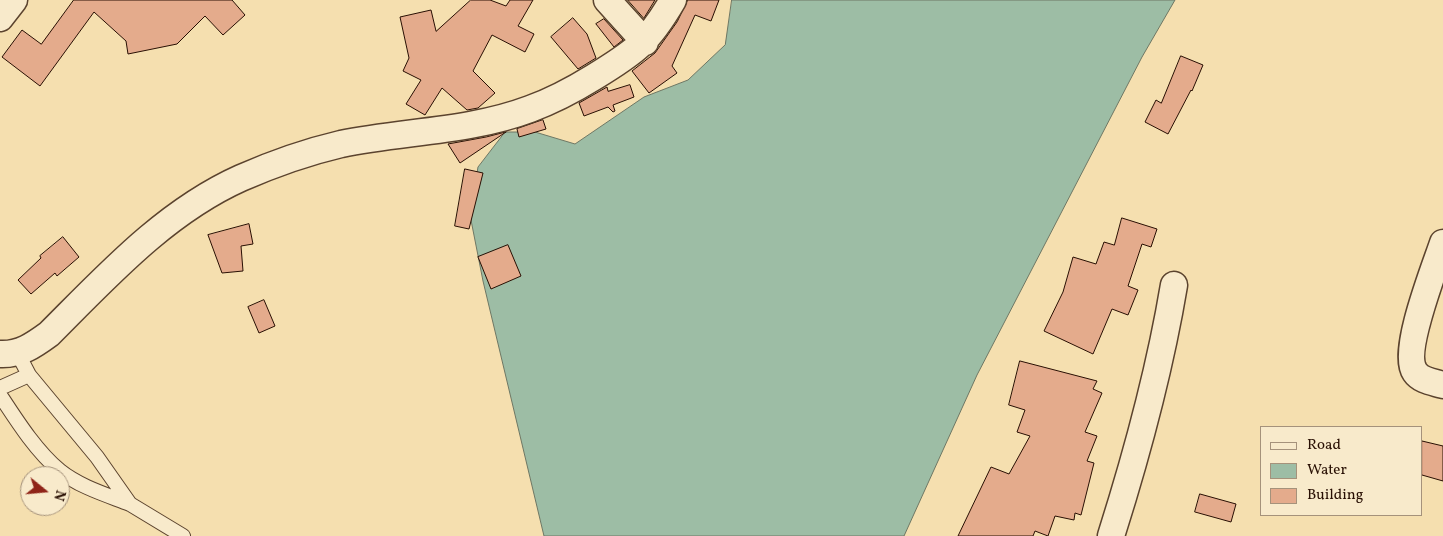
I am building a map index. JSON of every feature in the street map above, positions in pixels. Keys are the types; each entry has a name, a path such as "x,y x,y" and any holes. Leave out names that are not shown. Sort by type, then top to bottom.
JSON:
{"street":[{"path":"0,18 14,0"},
{"path":"607,0 645,42"},
{"path":"15,360 49,334 120,265 178,215 212,192 269,166 340,145 469,125 529,110 577,87 631,55 645,42 673,0"},
{"path":"1443,243 1418,320 1412,343 1412,360 1415,372 1426,380 1443,385"},
{"path":"1111,536 1147,407 1168,323 1174,285"}],"lane":[{"path":"0,388 15,360 96,457 130,504"},
{"path":"0,395 16,420 61,471 78,482 130,504 183,536"}],"water":[{"path":"732,0 1175,0 1142,57 977,375 904,536 544,536 483,281 470,215 478,167 505,132 535,132 575,144 644,97 688,80 725,45"}],"building":[{"path":"74,0 232,0 245,15 223,35 205,16 177,44 128,54 126,41 94,12 40,86 2,57 22,30 41,44"},
{"path":"471,0 490,0 506,6 510,0 533,0 518,26 534,34 525,52 492,35 473,71 495,93 478,108 467,110 442,88 425,115 406,104 421,80 403,71 409,58 400,17 431,10 436,31"},
{"path":"628,0 655,0 644,18"},
{"path":"688,0 719,0 711,21 695,15 672,66 677,73 649,93 632,71 655,53 677,22"},
{"path":"573,18 587,34 596,58 578,69 551,37"},
{"path":"604,19 623,40 614,47 596,24"},
{"path":"1181,56 1203,65 1192,91 1168,134 1145,122 1156,100 1161,103"},
{"path":"630,85 634,97 613,105 615,111 613,112 608,107 584,116 579,103 607,87 608,91"},
{"path":"543,120 546,129 519,137 517,129"},
{"path":"506,132 460,163 448,144 486,137"},
{"path":"465,169 483,173 469,229 455,226"},
{"path":"1122,218 1157,229 1151,247 1142,244 1128,286 1138,290 1128,315 1112,309 1093,354 1044,331 1063,292 1073,257 1096,264 1104,242 1114,245"},
{"path":"249,224 253,244 241,246 243,271 222,273 208,235"},
{"path":"63,237 79,257 57,276 55,273 31,294 18,280 41,258 40,256"},
{"path":"508,245 521,276 491,289 478,257"},
{"path":"264,300 275,326 259,333 248,307"},
{"path":"1020,361 1097,381 1093,389 1102,393 1085,432 1097,436 1087,461 1094,463 1081,515 1075,513 1074,520 1055,516 1048,536 1035,531 1033,536 958,536 991,467 1009,474 1030,436 1017,432 1025,410 1009,405"},
{"path":"1423,441 1443,446 1443,481 1423,475"},
{"path":"1200,494 1236,504 1231,522 1195,512"}]}
